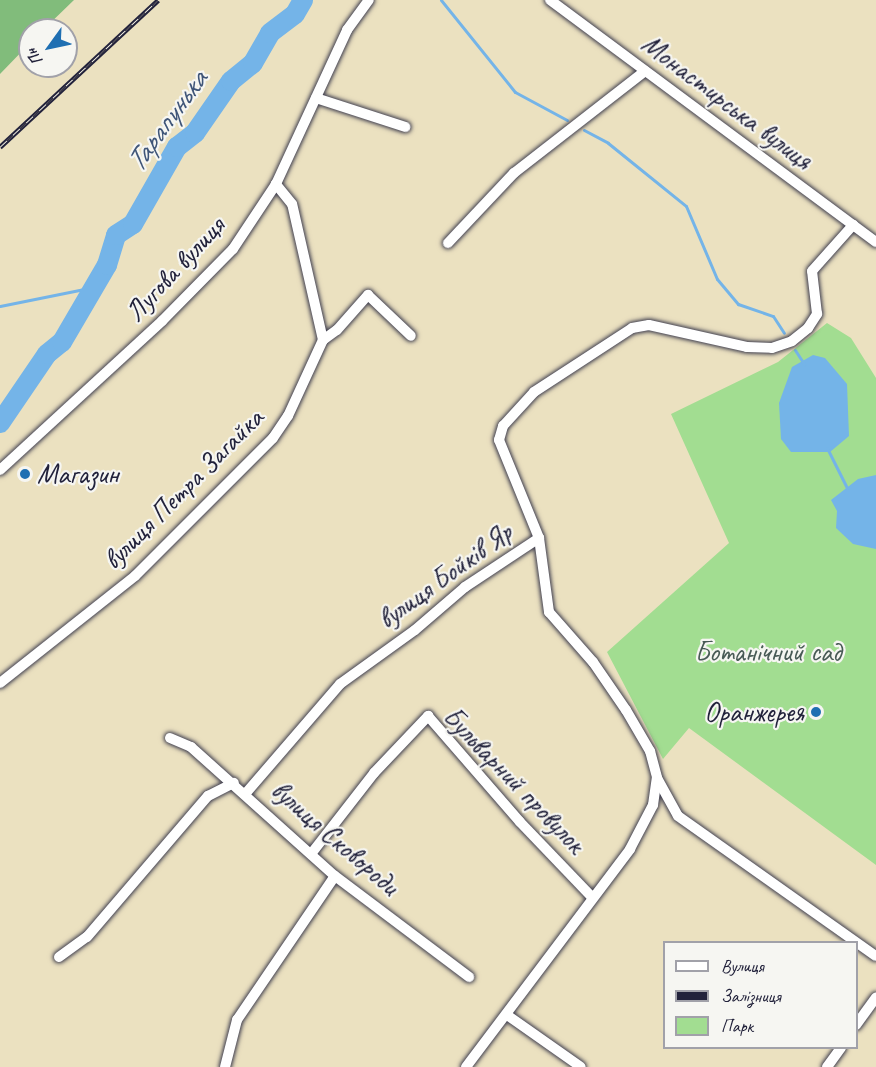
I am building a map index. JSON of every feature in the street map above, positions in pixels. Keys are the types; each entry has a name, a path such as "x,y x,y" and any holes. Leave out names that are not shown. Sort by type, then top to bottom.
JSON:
{"street":[{"name":"Лугова вулиця","path":"0,470 162,321 233,249 276,184 347,30 369,0"},
{"name":"Монастирська вулиця","path":"550,0 876,242"},
{"path":"448,243 514,173 645,71"},
{"path":"316,98 405,127"},
{"path":"276,184 292,204 323,340 337,330 368,295 411,336"},
{"name":"вулиця Бойків Яр","path":"246,793 340,684 415,630 465,587 539,538 499,440 503,426 534,392 632,328 649,325 747,347 772,348 792,341 808,328 817,314 812,271 853,225"},
{"name":"вулиця Петра Загайка","path":"0,683 135,576 273,438 288,416 323,340"},
{"path":"539,538 549,612 593,662 626,710 650,751 657,778 678,816 855,941"},
{"name":"Бульварний провулок","path":"311,854 374,773 428,716 520,822 591,896"},
{"name":"вулиця Сковороди","path":"170,738 191,747 246,793 335,876 469,977"},
{"path":"466,1067 507,1015 591,896 642,830 653,804 657,778"},
{"path":"59,957 87,938 208,796 234,783"},
{"path":"225,1067 237,1020 335,876"},
{"path":"858,943 876,956"},
{"path":"858,1022 876,997"},
{"path":"507,1015 581,1067"},
{"path":"827,1067 840,1049"}],"green space":[{"path":"0,0 74,0 55,18 18,18 18,55 0,74"},
{"name":"Ботанічний сад","path":"827,323 851,338 876,378 876,865 689,728 663,759 607,652 729,543 671,414 778,362"}],"water":[{"path":"813,355 825,358 847,384 849,436 830,452 791,452 781,439 779,403 792,367"},
{"path":"876,475 876,549 853,544 836,528 837,511 831,500 858,479"}],"waterway":[{"name":"Тарапунька","path":"0,423 47,354 62,342 107,265 116,235 133,224 177,147 195,133 231,81 253,63 270,33 295,14 303,0"},
{"name":"Тарапунька","path":"441,0 515,92 567,120"},
{"name":"Тарапунька","path":"584,130 608,143 686,206 717,279 738,304 773,316 784,333"},
{"name":"Тарапунька","path":"0,306 94,287"},
{"name":"Тарапунька","path":"795,350 804,364"},
{"name":"Тарапунька","path":"827,448 847,488"}],"railway":[{"path":"0,147 158,0"}],"place":[{"name":"Магазин","path":"25,474"},
{"name":"Оранжерея","path":"816,712"}]}
